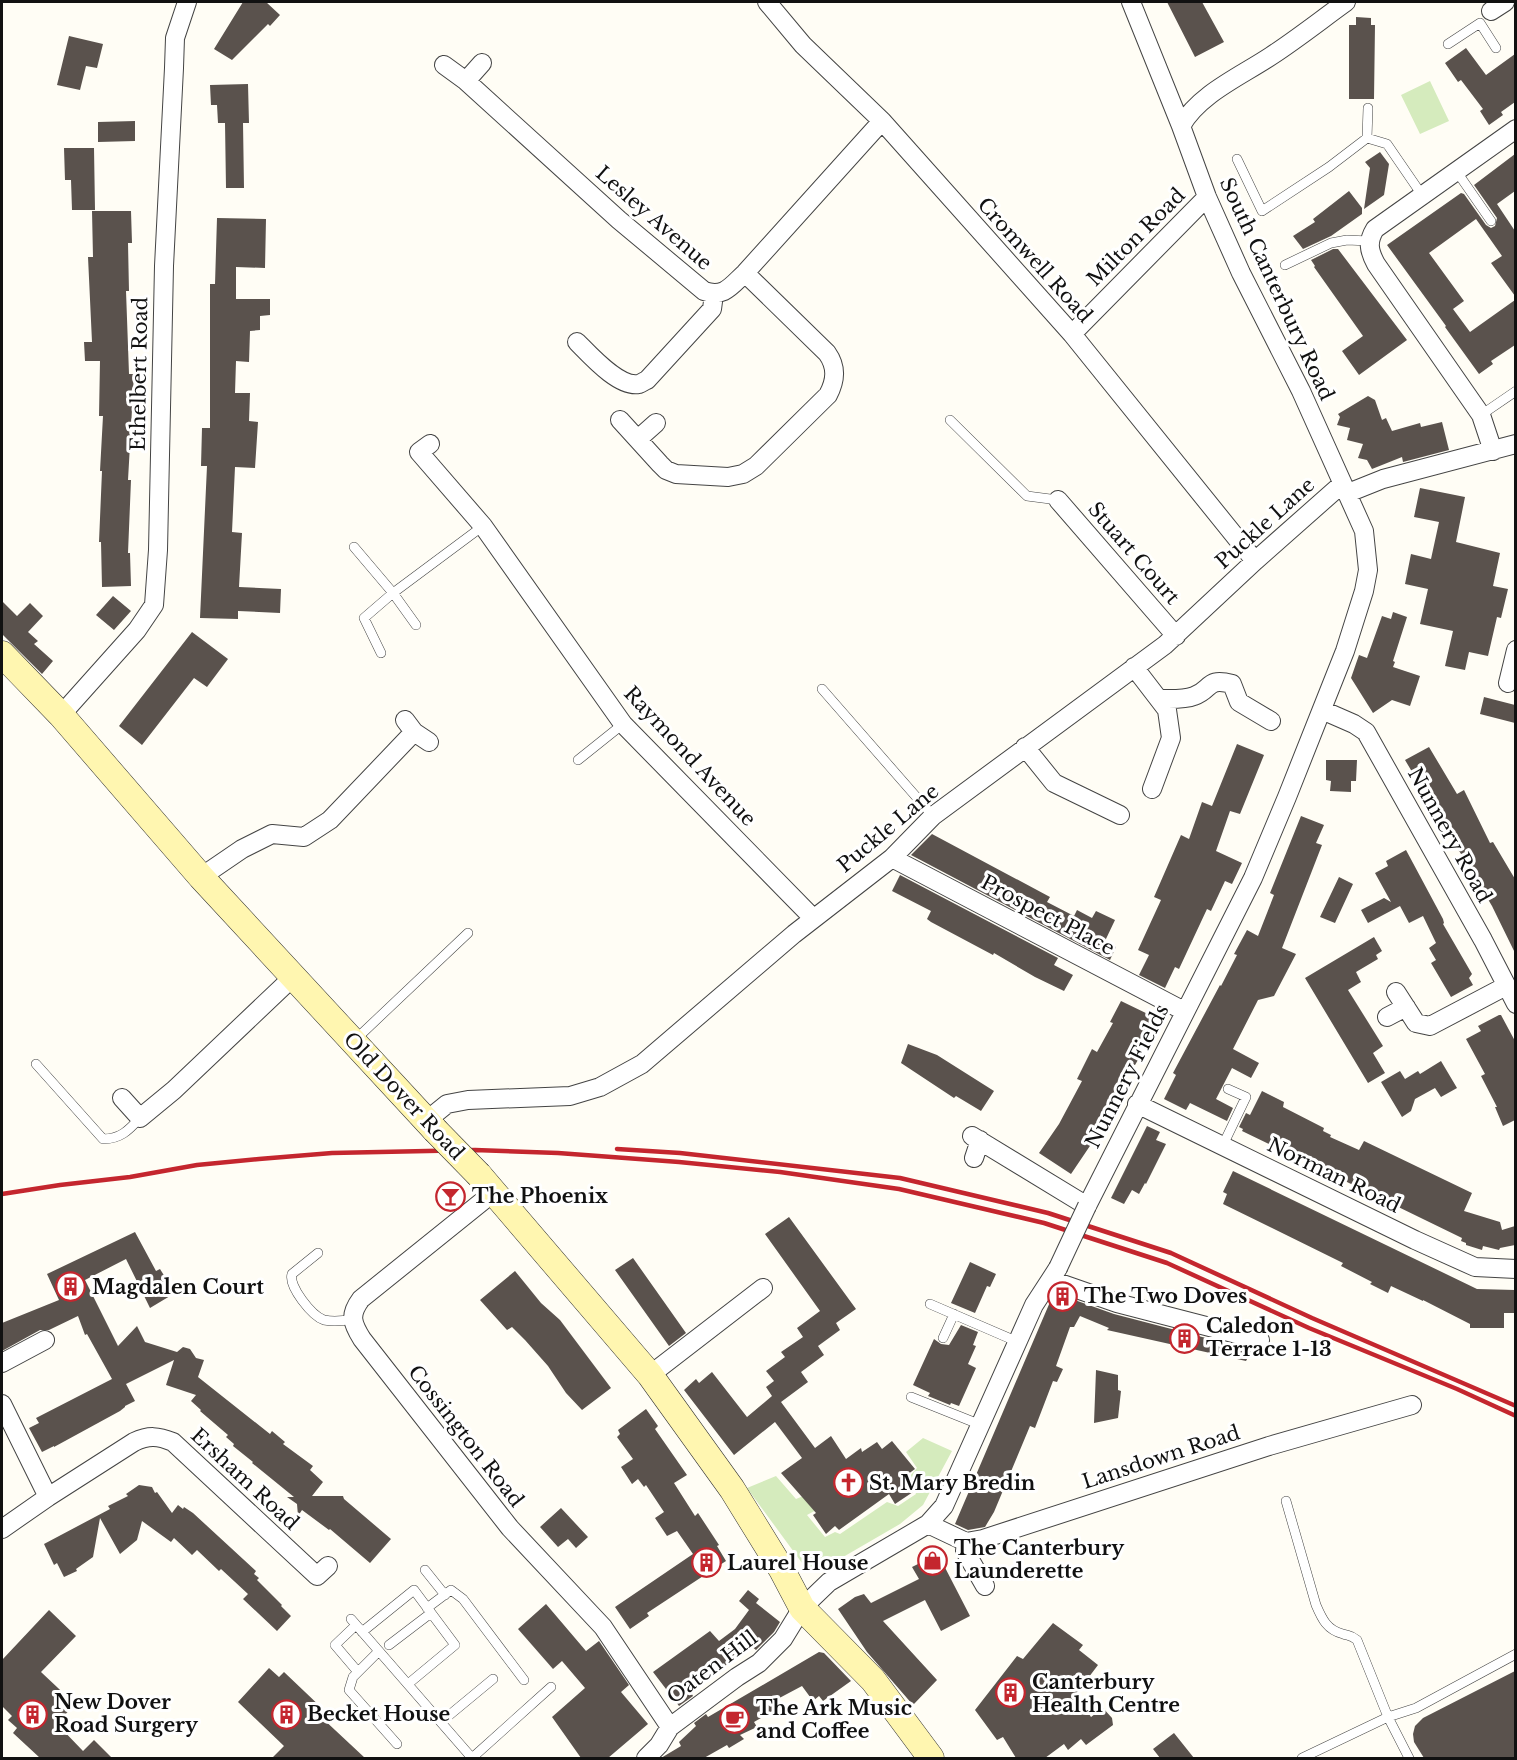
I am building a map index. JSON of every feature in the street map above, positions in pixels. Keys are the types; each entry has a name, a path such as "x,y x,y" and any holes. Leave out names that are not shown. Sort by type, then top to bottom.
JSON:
{"street":[{"name":"Ethelbert Road","path":"61,715 137,630 154,605 158,550 164,266 175,38 187,2"},
{"name":"Cromwell Road","path":"767,2 803,45 882,121 1072,334 1255,561"},
{"name":"South Canterbury Road","path":"1131,2 1207,197 1241,273 1301,391 1345,488"},
{"path":"1181,126 1188,114 1212,94 1274,54 1346,2"},
{"path":"466,81 482,63"},
{"name":"Lesley Avenue","path":"444,65 466,81 619,220 704,291 714,294 723,292 745,273 882,121"},
{"path":"1493,450 1481,415 1376,264 1370,254 1369,242 1375,229 1515,129"},
{"name":"Milton Road","path":"1072,334 1207,197"},
{"path":"620,420 666,470 676,474 728,477 743,474 756,466 828,395 833,385 835,372 833,361 827,352 745,273"},
{"path":"577,342 604,369 629,383 638,384 647,380 712,309 714,294"},
{"path":"638,439 656,423"},
{"name":"Raymond Avenue","path":"430,444 419,452 488,522 623,724 813,918"},
{"name":"Puckle Lane","path":"431,1125 447,1104 468,1100 570,1096 600,1087 642,1064 813,918 891,858 933,816 1176,636 1255,561 1345,488 1515,444"},
{"name":"Nunnery Fields","path":"802,1608 829,1582 927,1524 944,1506 1034,1305 1055,1274 1137,1104 1253,878 1322,710 1364,591 1368,570 1364,531 1345,488"},
{"name":"Stuart Court","path":"1058,500 1176,636"},
{"path":"1508,683 1515,650"},
{"name":"Old Dover Road","path":"2,654 61,715 201,877 486,1184 650,1375 732,1489 782,1570 802,1608 873,1680 931,1758"},
{"path":"1134,667 1167,710 1171,738 1152,789"},
{"path":"1160,699 1195,696 1207,686 1220,681 1232,684 1239,702 1271,721"},
{"name":"Nunnery Road","path":"1322,710 1366,732 1483,940 1515,1004"},
{"path":"201,877 242,849 272,834 304,837 330,820 416,731"},
{"path":"1025,747 1054,783 1120,815"},
{"name":"Prospect Place","path":"891,858 1184,1011"},
{"path":"122,1098 140,1118 174,1090 293,977"},
{"path":"1387,1017 1401,1000 1416,1023 1430,1026 1506,986"},
{"name":"Norman Road","path":"1137,1104 1475,1267 1515,1269"},
{"path":"974,1158 976,1138 1087,1206"},
{"path":"353,1319 354,1308 361,1299 486,1184"},
{"path":"1055,1274 1117,1303 1260,1340"},
{"path":"650,1375 762,1288"},
{"name":"Cossington Road","path":"353,1319 362,1339 510,1528 603,1627 670,1727"},
{"path":"2,1363 45,1341"},
{"path":"2,1404 48,1497"},
{"name":"Lansdown Road","path":"966,1542 983,1539 1269,1446 1412,1405"},
{"name":"Ersham Road","path":"2,1529 134,1442 144,1437 163,1438 173,1442 317,1576 328,1566"},
{"path":"927,1524 966,1542 965,1551 985,1586"},
{"name":"Oaten Hill","path":"646,1758 659,1745 670,1727 759,1663 783,1639 802,1608"}],"lane":[{"path":"1448,44 1492,12 1496,48"},
{"path":"1367,138 1368,108"},
{"path":"1237,159 1262,211 1329,167 1367,138"},
{"path":"1367,138 1387,144 1422,195"},
{"path":"1457,172 1491,221"},
{"path":"1286,265 1331,243 1347,240 1369,242"},
{"path":"1481,415 1515,391"},
{"path":"950,420 1027,496 1058,500"},
{"path":"381,653 364,618 393,593 488,522"},
{"path":"354,547 393,593 416,625"},
{"path":"822,689 933,816"},
{"path":"578,760 623,724"},
{"path":"353,1042 468,933"},
{"path":"36,1065 103,1138 115,1139 128,1132 140,1118"},
{"path":"1223,1145 1246,1097 1228,1089"},
{"path":"318,1253 292,1274 292,1284 306,1305 320,1319 335,1322 353,1319"},
{"path":"930,1304 1018,1342"},
{"path":"943,1338 954,1314"},
{"path":"911,1397 981,1425"},
{"path":"1286,1501 1316,1605 1323,1620 1334,1631 1352,1635 1357,1640 1388,1717 1409,1758"},
{"path":"425,1570 445,1595"},
{"path":"358,1672 335,1645 356,1625 414,1590 455,1645 408,1684"},
{"path":"389,1645 450,1590 463,1599 525,1680"},
{"path":"356,1625 472,1758 551,1687"},
{"path":"379,1651 353,1677 349,1690 397,1744"},
{"path":"1302,1758 1388,1717 1416,1708 1515,1654"},
{"path":"441,1722 493,1679"}],"green space":[{"path":"1430,81 1449,121 1420,134 1401,95"},
{"path":"923,1438 952,1451 923,1505 900,1524 819,1571 802,1563 747,1488 776,1476 796,1499 808,1494 818,1509 807,1515 825,1537 835,1532 840,1534 887,1502 898,1506 916,1494 909,1477 917,1468 906,1452"}],"building":[{"path":"243,2 266,2 280,15 232,60 214,49"},
{"path":"1167,2 1202,2 1224,42 1195,57"},
{"path":"1356,17 1371,18 1371,25 1375,25 1374,99 1349,99 1349,25 1356,25"},
{"path":"69,36 103,44 97,68 86,66 80,90 57,85"},
{"path":"1466,48 1486,75 1515,54 1515,102 1489,125 1480,111 1483,109 1461,80 1458,82 1445,63"},
{"path":"248,84 249,123 243,123 244,188 226,188 225,123 218,123 217,105 211,105 210,85"},
{"path":"135,121 135,141 98,142 98,122"},
{"path":"64,148 94,148 95,210 72,210 71,180 65,180"},
{"path":"1380,152 1389,164 1384,195 1364,209 1370,168 1365,162"},
{"path":"1515,154 1515,191 1497,204 1515,231 1515,296 1491,263 1502,256 1476,219 1429,253 1464,301 1453,309 1470,332 1515,300 1515,345 1491,361 1493,364 1479,374 1387,245 1461,193 1486,225 1491,228 1495,226 1497,218 1474,185"},
{"path":"1349,191 1362,208 1362,214 1331,236 1303,249 1293,236 1315,222 1313,219"},
{"path":"92,211 131,211 132,243 128,243 129,291 126,291 129,374 134,374 128,480 131,480 128,553 130,553 131,586 102,587 101,542 99,542 103,416 99,416 100,361 85,361 84,342 92,342 88,257 93,257"},
{"path":"217,218 266,219 265,268 236,267 236,299 270,299 270,315 260,316 260,330 250,331 249,362 236,361 235,393 250,393 249,421 258,422 255,468 235,467 232,532 242,533 239,587 281,589 280,613 238,611 238,619 200,618 207,466 201,466 202,428 210,428 210,284 215,284"},
{"path":"1333,249 1338,249 1407,340 1359,375 1342,351 1363,336 1311,260"},
{"path":"1368,396 1375,400 1382,420 1386,418 1392,431 1420,423 1421,427 1442,422 1449,450 1403,462 1402,457 1372,469 1367,460 1358,458 1363,444 1347,440 1350,428 1337,425 1340,417 1338,414"},
{"path":"1420,488 1465,497 1456,542 1500,553 1493,586 1508,589 1501,618 1497,617 1488,656 1469,652 1465,670 1445,666 1453,631 1420,624 1428,589 1405,584 1411,554 1431,559 1439,522 1414,517"},
{"path":"113,596 131,611 114,630 96,615"},
{"path":"2,601 17,616 30,603 43,616 28,632 38,641 34,644 53,661 42,674 2,634"},
{"path":"1393,612 1407,617 1393,667 1420,676 1410,706 1392,700 1373,713 1351,678 1359,655 1367,658 1382,616 1391,619"},
{"path":"192,632 228,659 207,687 194,678 142,745 119,726"},
{"path":"1484,697 1515,705 1515,723 1480,714"},
{"path":"1237,744 1264,755 1240,814 1230,811 1216,851 1242,863 1232,884 1225,881 1211,911 1207,909 1179,969 1175,967 1165,988 1139,975 1149,955 1138,950 1161,900 1154,897 1181,835 1189,839 1202,802 1212,806"},
{"path":"1429,747 1457,794 1464,790 1490,843 1493,842 1515,879 1515,953 1492,906 1405,760"},
{"path":"1326,760 1357,760 1356,781 1351,781 1351,792 1330,791 1331,781 1326,780"},
{"path":"1301,816 1324,825 1316,843 1322,845 1282,948 1296,954 1274,996 1258,1000 1233,1049 1259,1063 1251,1078 1232,1068 1216,1099 1233,1108 1227,1121 1190,1103 1186,1110 1164,1099 1176,1075 1173,1073 1221,986 1247,930 1258,936 1274,895 1270,893"},
{"path":"932,834 1050,897 1047,902 1074,916 1077,910 1092,918 1096,911 1115,920 1105,941 1116,947 1110,960 911,855"},
{"path":"1406,850 1443,919 1443,924 1472,974 1469,978 1473,985 1451,997 1431,963 1436,960 1429,948 1436,943 1423,916 1409,923 1400,906 1368,923 1361,910 1384,898 1391,902 1375,873 1388,866 1386,861"},
{"path":"900,875 1058,958 1054,965 1073,975 1064,991 931,922 927,919 931,911 892,891"},
{"path":"1339,877 1353,884 1335,923 1320,917"},
{"path":"1374,937 1382,951 1376,955 1378,959 1356,972 1361,982 1348,990 1383,1046 1373,1053 1385,1073 1368,1083 1305,978"},
{"path":"1121,1001 1152,1016 1135,1049 1142,1053 1133,1065 1098,1134 1071,1174 1039,1153 1059,1124 1082,1081 1077,1079 1092,1049 1097,1052 1113,1023 1110,1022"},
{"path":"1499,1015 1515,1041 1515,1120 1503,1126 1495,1107 1497,1107 1481,1076 1485,1074 1466,1039 1481,1031 1478,1026"},
{"path":"908,1044 937,1055 994,1091 981,1111 956,1096 954,1098 901,1063"},
{"path":"1441,1061 1457,1088 1441,1097 1435,1088 1415,1099 1411,1111 1402,1117 1381,1082 1400,1071 1405,1079 1418,1071 1420,1074"},
{"path":"1262,1091 1284,1102 1283,1107 1324,1128 1323,1131 1331,1135 1330,1137 1359,1150 1364,1141 1472,1193 1464,1211 1500,1222 1502,1230 1515,1226 1515,1245 1499,1250 1483,1246 1482,1250 1466,1245 1461,1241 1462,1238 1242,1131 1243,1129 1239,1127 1246,1113 1250,1115"},
{"path":"1147,1126 1160,1132 1156,1140 1166,1144 1139,1194 1132,1190 1124,1204 1111,1198"},
{"path":"1233,1171 1477,1289 1515,1290 1515,1313 1504,1313 1504,1328 1470,1328 1470,1324 1423,1300 1391,1286 1388,1293 1370,1284 1372,1282 1341,1266 1343,1263 1223,1204 1227,1194 1223,1192"},
{"path":"789,1217 856,1309 836,1323 840,1330 818,1346 824,1355 801,1372 808,1382 781,1402 815,1448 831,1436 846,1459 861,1448 862,1452 877,1442 882,1449 892,1441 915,1469 904,1477 913,1492 895,1504 889,1494 839,1530 835,1526 826,1534 813,1515 816,1513 781,1473 802,1458 775,1422 734,1455 684,1390 696,1379 699,1383 712,1372 747,1417 772,1396 766,1387 774,1381 766,1371 785,1357 781,1352 803,1337 797,1328 820,1311 765,1234"},
{"path":"135,1232 156,1271 160,1269 175,1293 150,1308 126,1259 85,1280 118,1346 137,1326 145,1342 177,1352 183,1347 190,1349 196,1358 204,1360 198,1377 270,1434 272,1431 285,1442 283,1444 313,1466 310,1470 323,1482 312,1496 343,1496 391,1539 370,1563 330,1529 302,1510 298,1516 297,1504 287,1497 294,1497 233,1446 234,1444 226,1437 228,1435 191,1401 196,1395 166,1385 174,1360 126,1384 135,1401 42,1452 29,1428 39,1423 36,1418 112,1379 87,1334 85,1335 78,1316 49,1330 40,1330 2,1351 2,1323 59,1300 47,1274"},
{"path":"633,1258 686,1333 669,1346 615,1270"},
{"path":"970,1262 996,1274 990,1287 987,1286 975,1313 951,1303"},
{"path":"515,1271 541,1303 560,1320 611,1388 582,1410 525,1340 512,1327 507,1330 480,1300"},
{"path":"1055,1293 1114,1314 1252,1350 1246,1361 1107,1330 1109,1328 1080,1316 1074,1327 1070,1327 1056,1366 1063,1369 1057,1382 1053,1381 1035,1428 1030,1426 994,1512 985,1527 968,1530 955,1524"},
{"path":"961,1325 978,1332 973,1345 976,1346 968,1364 976,1368 959,1406 951,1403 950,1405 928,1396 930,1393 913,1385 934,1339 941,1344 949,1345"},
{"path":"1096,1370 1118,1375 1118,1390 1121,1391 1118,1418 1094,1423"},
{"path":"646,1409 658,1426 655,1429 687,1475 674,1483 695,1516 698,1513 719,1545 717,1546 726,1561 647,1613 649,1616 630,1629 615,1607 693,1554 677,1531 667,1536 655,1518 664,1512 646,1485 644,1487 638,1479 632,1484 621,1467 633,1459 617,1437 620,1434 618,1430"},
{"path":"139,1485 152,1487 172,1513 178,1505 193,1513 256,1571 254,1574 259,1578 257,1580 291,1616 277,1631 243,1599 248,1594 221,1569 219,1571 197,1550 192,1555 174,1538 171,1542 142,1521 137,1540 120,1554 100,1518 93,1557 76,1569 77,1571 64,1577 57,1563 54,1565 44,1544 110,1509 108,1506 128,1496 126,1494"},
{"path":"561,1508 588,1537 576,1548 568,1539 558,1547 540,1527"},
{"path":"938,1554 970,1616 941,1631 925,1600 883,1621 937,1680 913,1705 867,1652 838,1609 855,1597 864,1594 871,1603 919,1579 912,1567"},
{"path":"748,1590 759,1599 756,1603 780,1622 774,1632 756,1650 751,1646 691,1692 693,1696 679,1706 653,1672 710,1631 719,1641 735,1629 749,1610 739,1601"},
{"path":"546,1604 586,1651 599,1641 629,1685 621,1692 648,1724 608,1758 581,1758 552,1717 585,1688 562,1661 553,1669 518,1629"},
{"path":"49,1610 76,1636 41,1672 75,1704 58,1725 83,1751 94,1740 112,1758 40,1758 13,1733 17,1728 8,1720 12,1716 2,1706 2,1660"},
{"name":"Canterbury Health Centre","path":"1053,1623 1083,1645 1079,1650 1098,1665 1076,1694 1091,1717 1103,1708 1112,1718 1113,1725 1086,1745 1081,1739 1068,1750 1064,1744 1045,1758 1016,1758 1003,1737 997,1740 975,1710 1017,1656 1023,1659"},
{"path":"819,1652 824,1653 851,1681 823,1701 819,1696 813,1701 802,1686 770,1703 775,1710 754,1722 757,1727 740,1735 744,1739 729,1748 727,1745 704,1758 661,1758 681,1746 679,1742 696,1726 694,1723 706,1714 708,1717"},
{"name":"Becket House","path":"269,1668 279,1677 284,1672 325,1711 320,1716 365,1758 272,1758 284,1746 238,1702"},
{"path":"1515,1671 1515,1758 1424,1758 1414,1742 1413,1734 1415,1726 1423,1718"},
{"path":"1174,1733 1194,1758 1160,1758 1153,1749"}],"railway":[{"path":"617,1149 680,1153 900,1178 1048,1213 1171,1253 1312,1318 1516,1406"},
{"path":"2,1194 130,1177 197,1165 259,1159 332,1153 475,1150 558,1153 679,1162 780,1172 899,1189 1044,1223 1167,1263 1309,1328 1516,1416"}],"place":[{"name":"The Phoenix","path":"451,1196"},
{"name":"Magdalen Court","path":"71,1287"},
{"name":"The Two Doves","path":"1063,1296"},
{"name":"Caledon Terrace 1-13","path":"1185,1338"},
{"name":"St. Mary Bredin","path":"848,1483"},
{"name":"The Canterbury Launderette","path":"933,1560"},
{"name":"Laurel House","path":"706,1563"},
{"name":"Canterbury Health Centre","path":"1011,1693"},
{"name":"New Dover Road Surgery","path":"33,1714"},
{"name":"Becket House","path":"286,1714"},
{"name":"The Ark Music and Coffee","path":"735,1719"}]}
